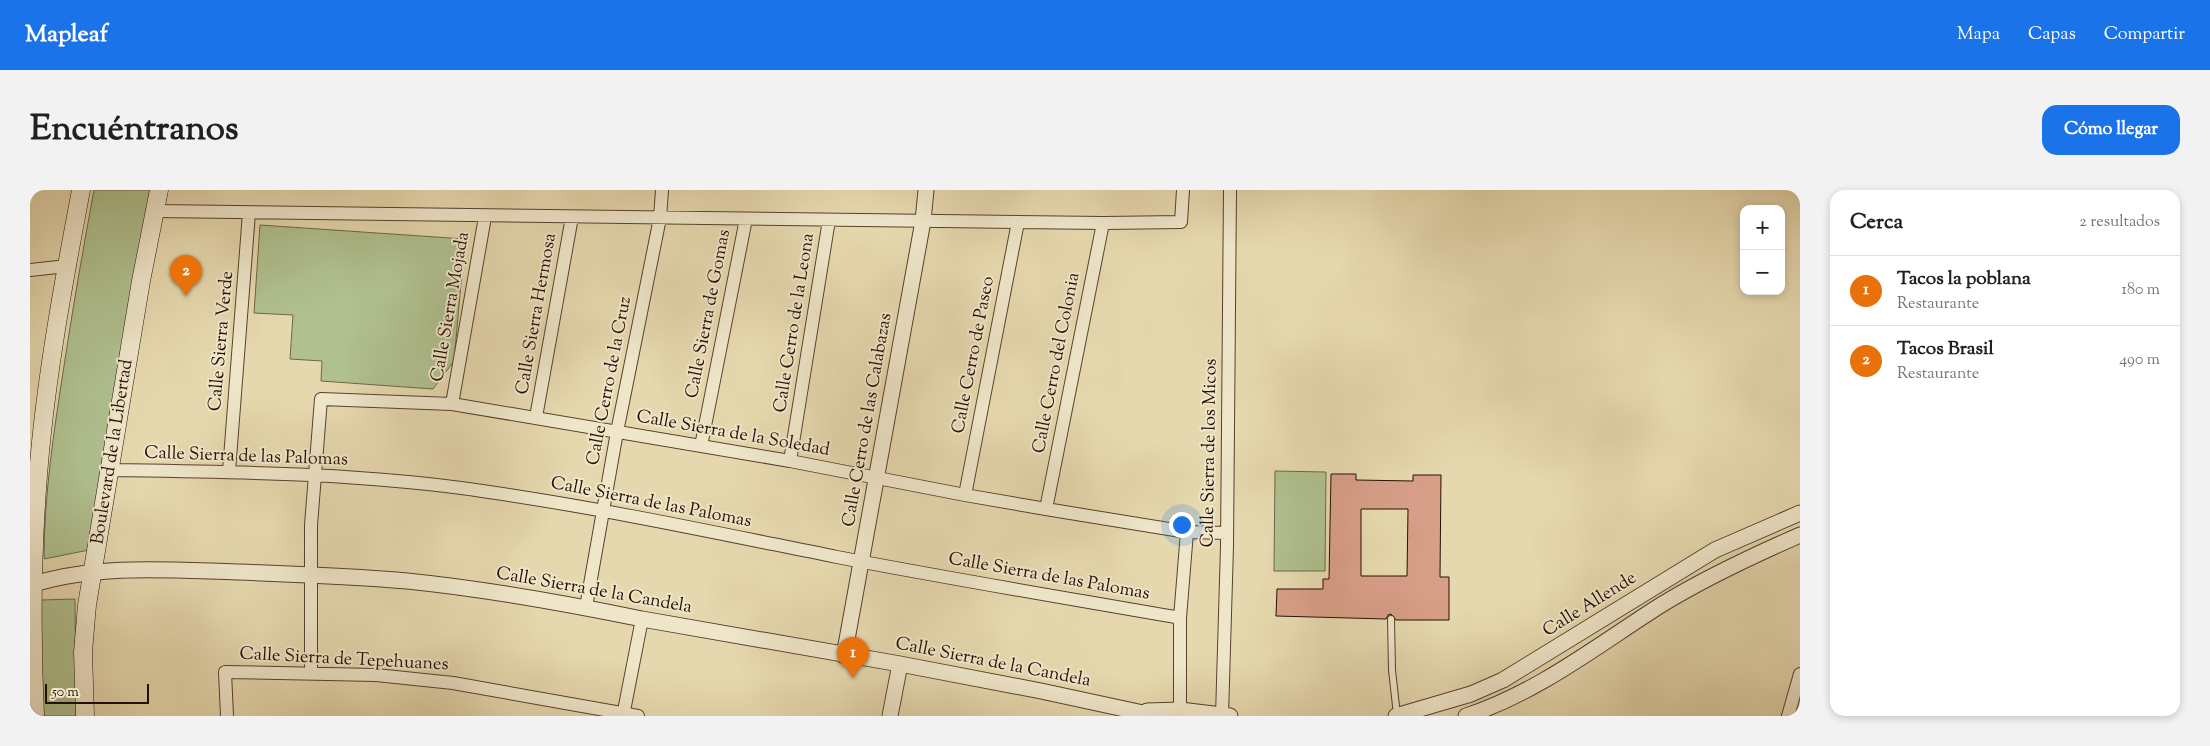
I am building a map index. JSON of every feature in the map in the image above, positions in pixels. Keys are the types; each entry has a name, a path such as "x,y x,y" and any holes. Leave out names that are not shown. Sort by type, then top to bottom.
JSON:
{"main road":[{"path":"35,716 32,584 35,463 81,190"},
{"name":"Boulevard de la Libertad","path":"85,716 84,630 109,470 158,190"}],"street":[{"name":"Calle Cerro de la Cruz","path":"586,607 617,432 660,218 662,190"},
{"name":"Calle Cerro de las Calabazas","path":"844,656 923,221 926,190"},
{"path":"155,211 485,217 1103,223 1181,222 1183,190"},
{"name":"Calle Sierra de los Micos","path":"1225,716 1230,190"},
{"name":"Calle Sierra Verde","path":"229,471 250,213"},
{"name":"Calle Sierra Mojada","path":"452,404 485,217"},
{"name":"Calle Sierra Hermosa","path":"536,417 572,217"},
{"name":"Calle Sierra de Gomas","path":"701,446 746,219"},
{"name":"Calle Cerro de la Leona","path":"790,461 829,220"},
{"name":"Calle Cerro de Paseo","path":"965,495 1018,222"},
{"name":"Calle Cerro del Colonia","path":"1046,509 1103,223"},
{"path":"30,270 67,266"},
{"name":"Calle Sierra de la Soledad","path":"314,476 321,399 452,404 790,461 1046,509 1187,532 1226,533"},
{"name":"Calle Sierra de las Palomas","path":"109,470 229,471 314,476 488,491 1180,618"},
{"path":"311,672 310,575 314,476"},
{"name":"Calle Allende","path":"1396,716 1471,694 1503,680 1715,550 1800,513"},
{"path":"1187,532 1180,618 1180,713 1225,716"},
{"path":"1466,716 1510,698 1550,676 1661,605 1718,573 1800,535"},
{"name":"Calle Sierra de la Candela","path":"32,584 53,578 94,571 198,571 310,575 426,584 495,592 586,607 844,656 900,664 1150,714 1180,713"},
{"path":"623,715 642,619"},
{"path":"890,716 900,664"},
{"name":"Calle Sierra de Tepehuanes","path":"227,716 225,672 311,672 376,675 453,682 623,715 638,716"},
{"path":"1788,716 1800,674"}],"lane":[{"path":"1391,620 1392,670 1396,716"}],"green space":[{"path":"94,190 151,190 106,439 89,550 44,559 44,535 53,438"},
{"path":"260,225 465,239 454,361 433,389 321,381 322,361 290,359 293,315 254,313"},
{"path":"1275,471 1326,472 1325,571 1274,571"},
{"path":"75,599 76,716 40,716 41,600"}],"building":[{"path":"1331,474 1356,474 1356,480 1413,481 1413,475 1441,475 1440,577 1449,577 1449,620 1396,620 1391,614 1386,619 1276,616 1277,589 1323,589 1323,579 1329,579","holes":["1361,509 1408,509 1407,576 1361,576"]}],"place":[{"name":"Tacos Brasil","path":"186,296"},
{"name":"Tacos la poblana","path":"853,678"}]}
